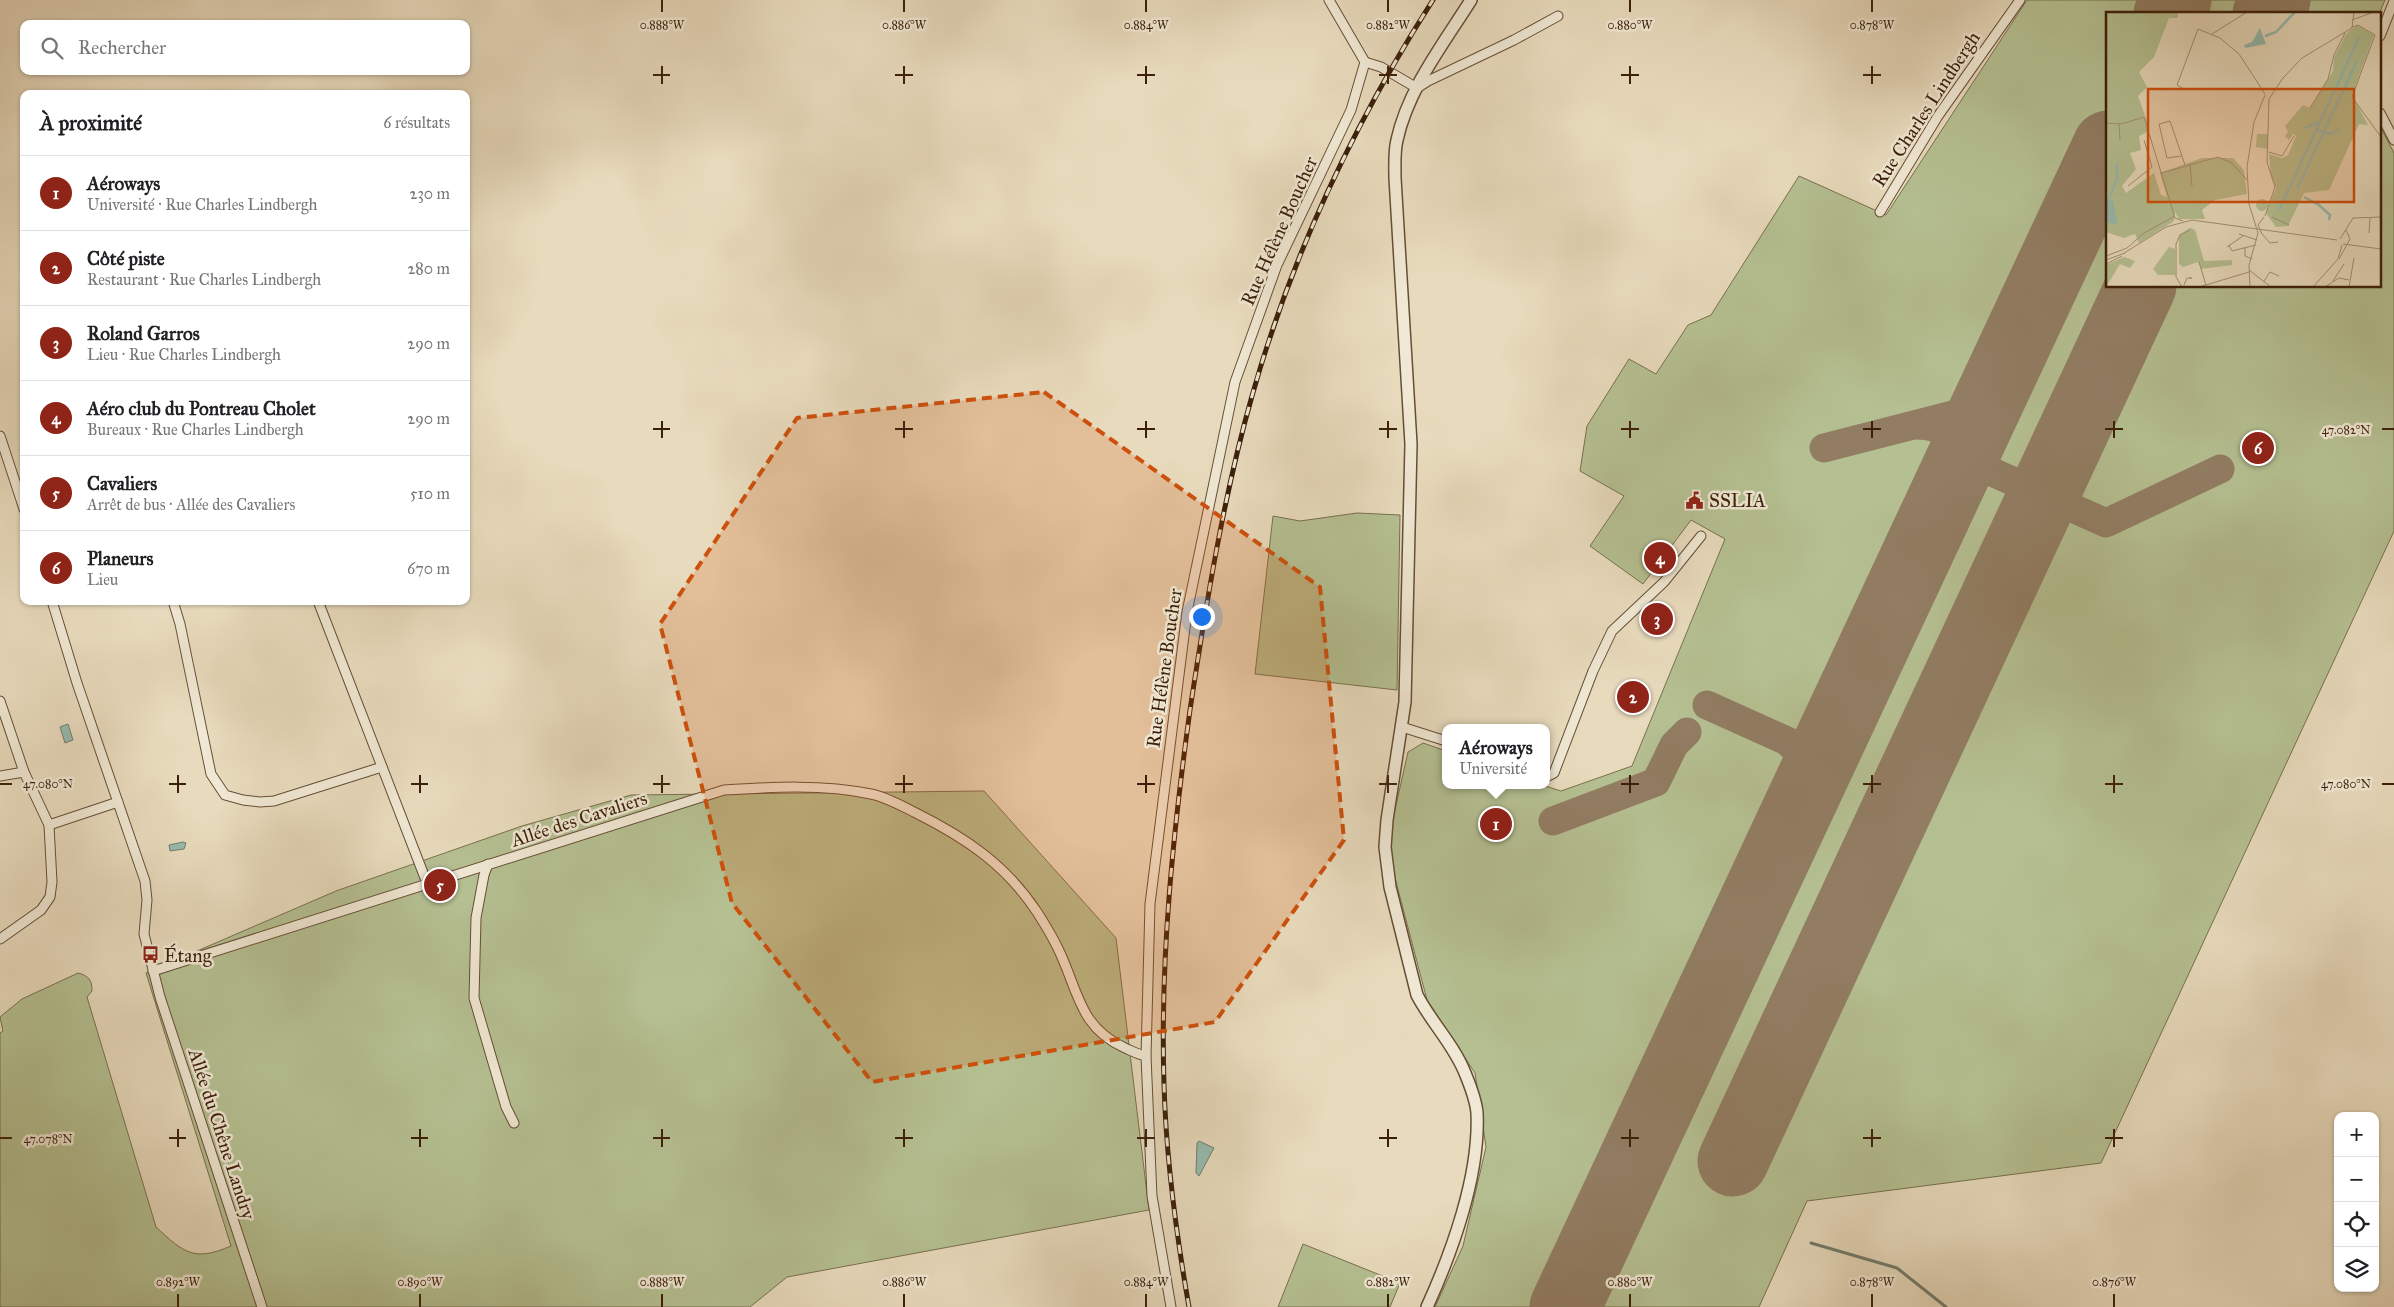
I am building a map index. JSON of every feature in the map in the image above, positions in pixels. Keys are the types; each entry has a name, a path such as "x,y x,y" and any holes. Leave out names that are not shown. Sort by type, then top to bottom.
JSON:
{"street":[{"path":"1329,0 1365,62 1381,67 1417,88"},
{"path":"1426,1307 1456,1237 1473,1164 1476,1112 1471,1088 1457,1057 1433,1024 1417,995 1405,952 1389,879 1385,847 1387,820 1405,702 1411,444 1395,178 1396,141 1404,116 1417,88 1471,0"},
{"name":"Rue Charles Lindbergh","path":"1880,212 1938,116 2020,0"},
{"path":"2382,31 2394,1"},
{"path":"1417,88 1428,80 1514,40 1558,16"},
{"name":"Rue Hélène Boucher","path":"1171,1307 1152,1196 1146,1056 1150,904 1186,612 1235,382 1277,265 1350,110 1365,62"},
{"path":"2382,117 2394,140"},
{"path":"0,436 20,497"},
{"path":"1550,774 1554,773 1593,671 1612,631 1664,582 1701,536"},
{"name":"Allée du Chêne Landry","path":"53,605 77,683 145,880 144,934 153,971 262,1307"},
{"path":"174,605 180,624 211,774 225,795 243,800 274,801 382,768"},
{"path":"320,605 425,878 429,882"},
{"path":"0,701 24,772 49,825 52,882 50,897 42,910 0,939"},
{"path":"1402,727 1442,740"},
{"path":"0,776 24,772"},
{"name":"Allée des Cavaliers","path":"153,971 724,790 775,787 816,788 872,794 948,829 986,855 1009,878 1037,912 1060,954 1088,1020 1100,1034 1112,1042 1146,1056"},
{"path":"49,825 118,802"},
{"path":"488,864 484,875 476,918 474,998 506,1107 514,1123"}],"highlighted area":[{"path":"1044,392 1320,587 1344,840 1215,1022 872,1082 732,903 660,624 797,418"}],"green space":[{"path":"2027,0 2385,0 2380,12 2106,12 2106,288 2382,288 2382,130 2394,153 2394,531 2101,1163 1807,1201 1759,1307 1435,1307 1463,1246 1486,1147 1475,1073 1427,1000 1390,859 1392,823 1408,752 1423,743 1442,750 1442,789 1550,788 1561,791 1632,766 1725,539 1691,520 1643,584 1590,546 1624,496 1580,471 1587,426 1629,359 1656,374 1688,325 1711,315 1799,176 1886,215"},
{"path":"1357,513 1400,515 1397,690 1255,674 1273,516 1300,521"},
{"path":"984,791 1116,938 1149,1210 787,1277 750,1307 0,1307 0,1033 3,1031 0,1017 22,999 78,973 89,979 92,991 87,997 156,1227 182,1249 198,1254 218,1251 231,1246 146,973 336,891 522,826 631,795"},
{"path":"1303,1244 1400,1283 1390,1307 1278,1307"}],"water":[{"path":"68,724 73,740 65,743 60,727"},
{"path":"186,843 184,849 170,851 169,845"},
{"path":"1199,1141 1214,1148 1199,1176 1196,1173 1197,1143"}],"waterway":[{"path":"1811,1243 1897,1268 1946,1307"}],"taxiway":[{"path":"1824,448 1968,411 1985,398 2001,374"},
{"path":"1916,425 1929,426 1939,430 1947,435 1951,442 1954,451 1954,461 1949,484"},
{"path":"1953,476 1969,466 1981,467 2106,523 2220,469"},
{"path":"1707,705 1798,746 1814,744 1834,728"},
{"path":"1553,821 1656,782 1674,745 1687,732"},
{"path":"1790,744 1800,754 1807,771 1805,792"}],"runway":[{"path":"2170,12 2176,0"},
{"path":"2269,12 2275,0"},
{"path":"1565,1307 2106,150"},
{"path":"1733,1161 2140,288"}],"railway":[{"path":"1189,1307 1169,1168 1164,1084 1164,990 1169,896 1178,803 1190,710 1216,552 1232,473 1252,396 1268,344 1306,242 1328,192 1377,94 1433,0"}],"place":[{"name":"Planeurs","path":"2258,448"},
{"name":"SSLIA","path":"1695,500"},
{"name":"Aéro club du Pontreau Cholet","path":"1660,558"},
{"name":"Roland Garros","path":"1657,619"},
{"name":"Côté piste","path":"1633,697"},
{"name":"Aéroways","path":"1496,824"},
{"name":"Cavaliers","path":"440,885"},
{"name":"Étang","path":"150,955"}]}
